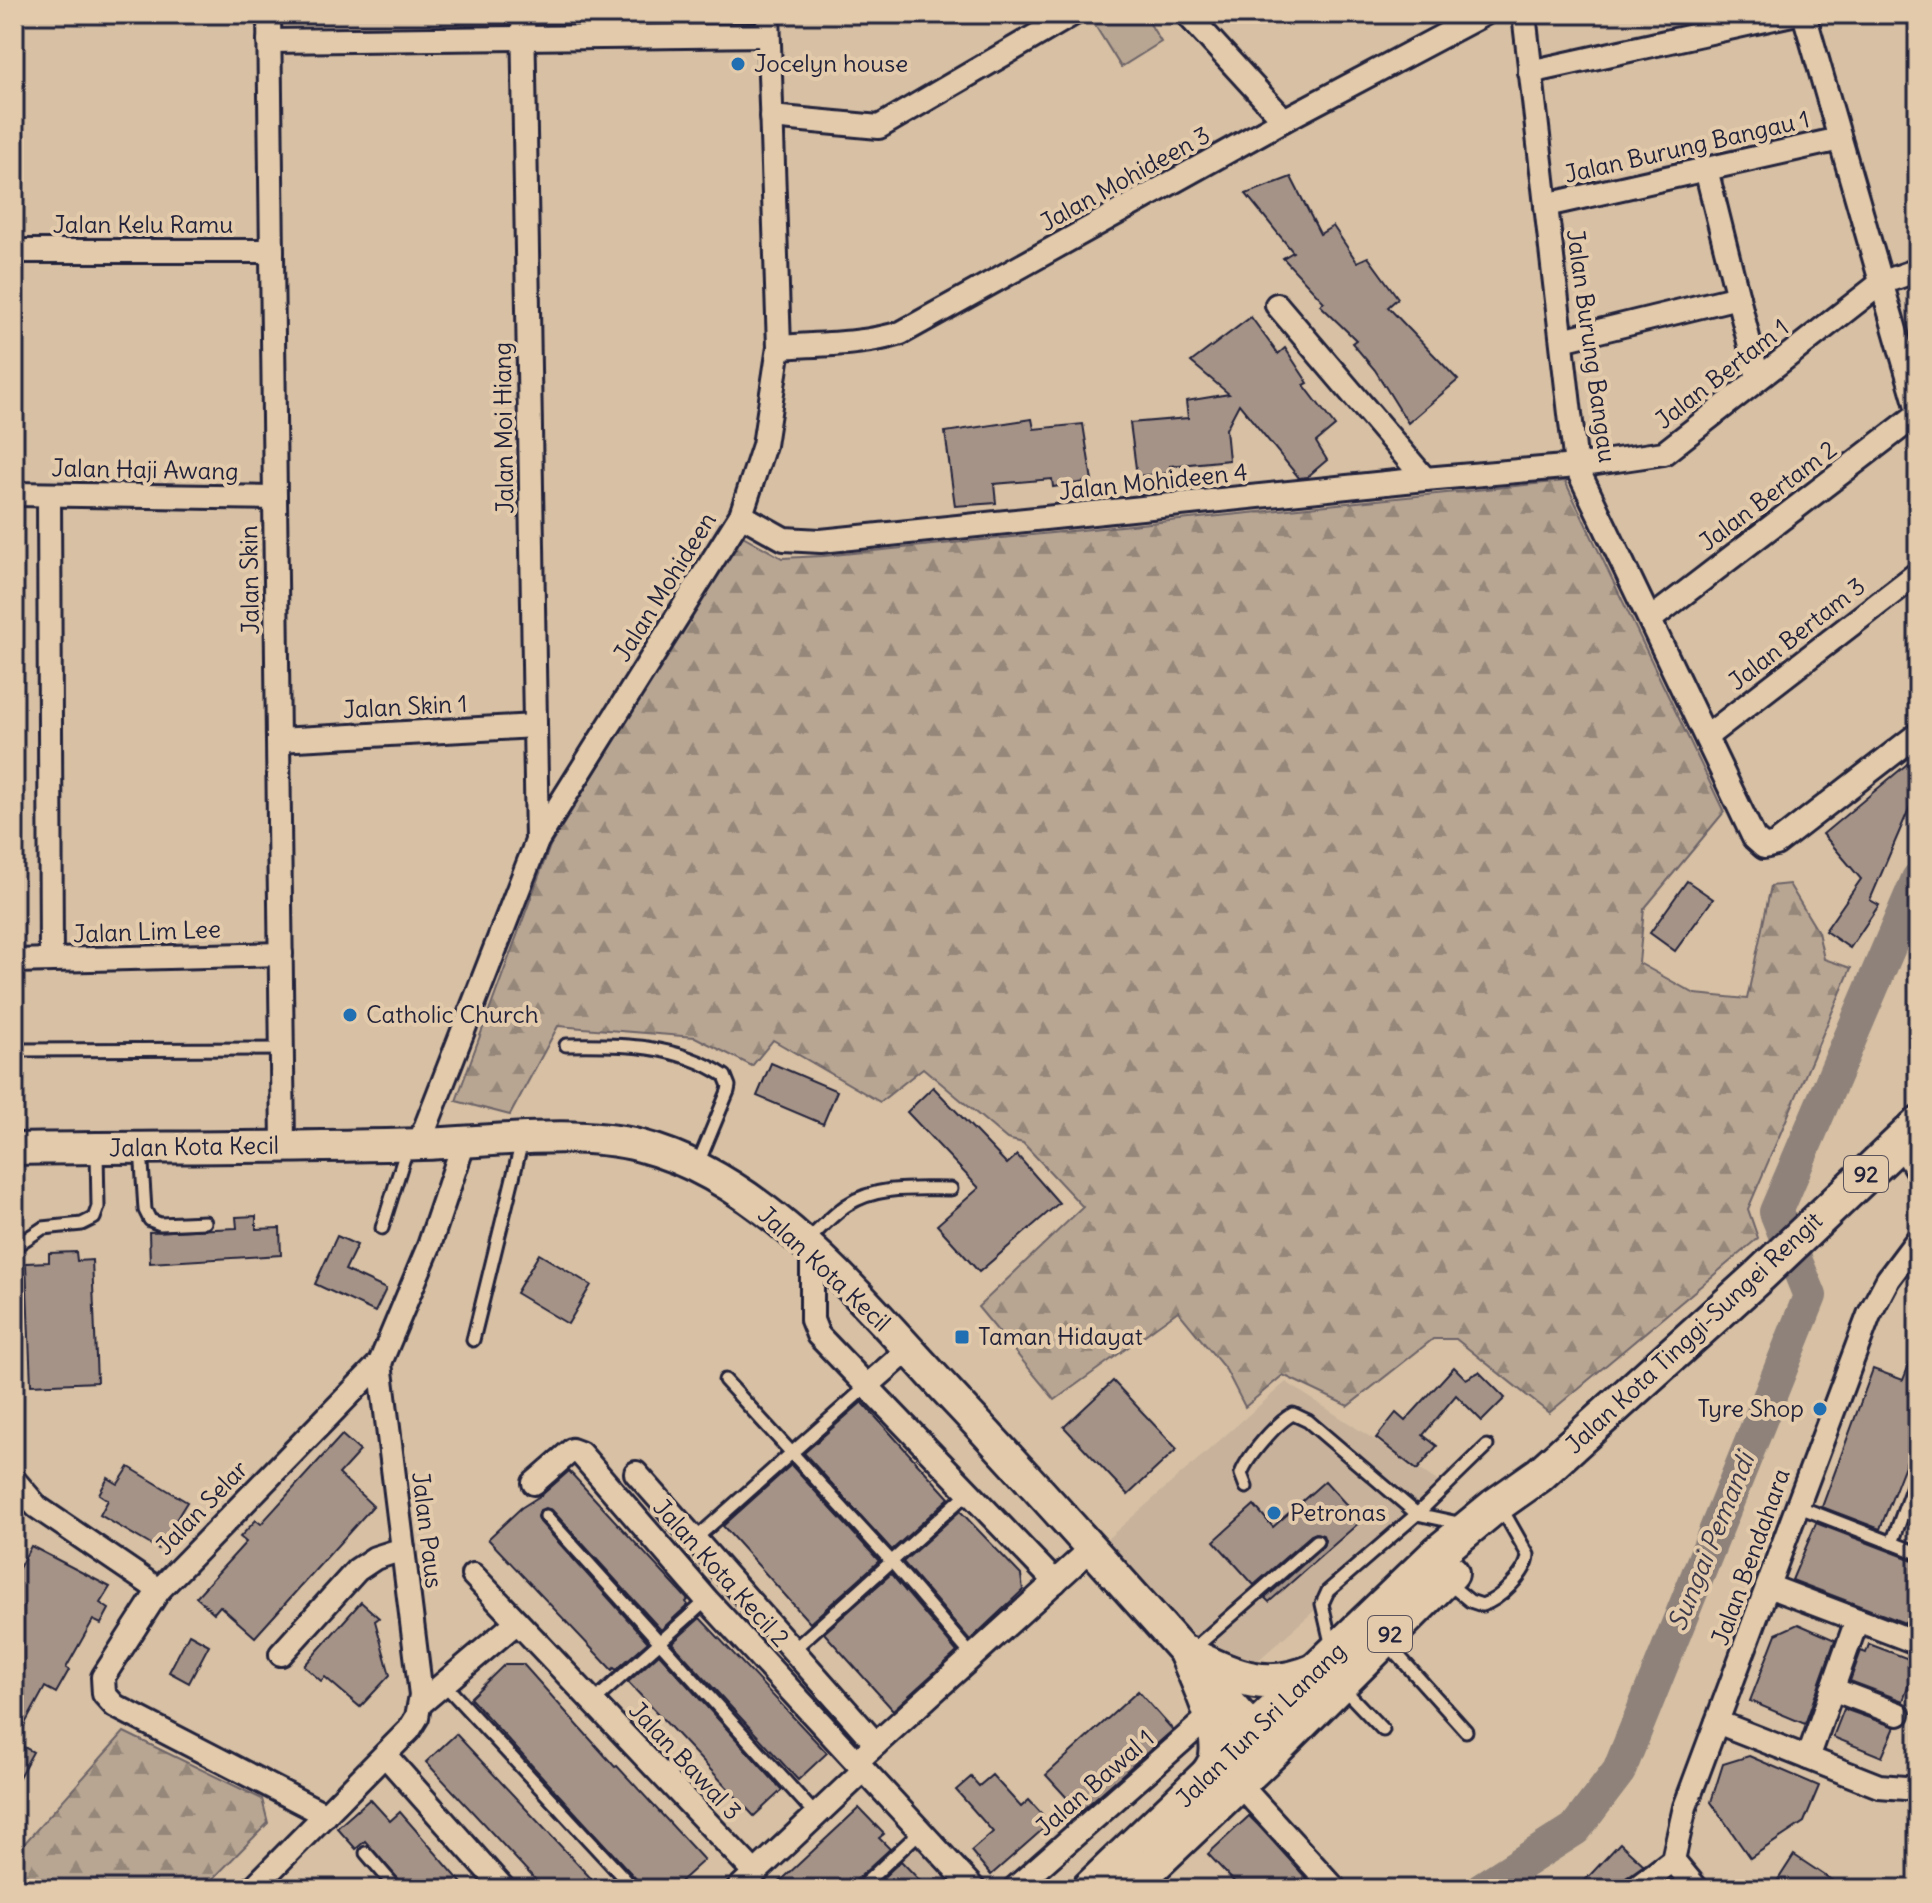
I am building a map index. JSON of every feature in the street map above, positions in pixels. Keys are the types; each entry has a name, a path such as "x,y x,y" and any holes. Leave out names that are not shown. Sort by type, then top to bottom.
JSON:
{"main road":[{"name":"Jalan Kota Tinggi-Sungei Rengit","path":"1539,1475 1759,1276 1909,1134"},
{"name":"Jalan Tun Sri Lanang","path":"1331,1669 1384,1640 1507,1518 1539,1475"},
{"name":"Jalan Tun Sri Lanang","path":"1089,1889 1222,1781 1264,1741 1439,1552 1539,1475"},
{"path":"1187,1654 1233,1676 1270,1682 1293,1680 1331,1669"},
{"path":"1187,1654 1211,1715 1216,1761 1222,1781"},
{"name":"Jalan Tun Sri Lanang","path":"1128,1889 1222,1781"}],"street":[{"name":"Jalan Skin","path":"269,14 283,1145"},
{"name":"Jalan Moi Hiang","path":"523,14 537,841"},
{"path":"771,117 879,127 1073,14"},
{"path":"1187,14 1284,120"},
{"name":"Jalan Mohideen 3","path":"779,347 857,342 901,333 1284,120 1484,14"},
{"name":"Jalan Burung Bangau","path":"1524,14 1576,466 1754,838 1764,847 1776,844 1918,734"},
{"path":"1530,72 1792,14"},
{"path":"1804,14 1918,412"},
{"path":"269,41 523,38 768,25"},
{"name":"Jalan Mohideen","path":"414,1144 537,841 741,515 764,445 779,347 768,25"},
{"name":"Jalan Burung Bangau 1","path":"1546,205 1840,139"},
{"path":"1706,169 1758,378"},
{"name":"Jalan Kelu Ramu","path":"14,251 272,251"},
{"name":"Jalan Bertam 1","path":"1576,466 1667,451 1881,283 1918,270"},
{"path":"1562,340 1738,297"},
{"path":"1277,305 1425,479"},
{"name":"Jalan Bertam 2","path":"1651,619 1918,412"},
{"name":"Jalan Mohideen 4","path":"741,515 784,539 821,541 1576,466"},
{"name":"Jalan Haji Awang","path":"14,494 275,498"},
{"path":"49,495 51,960"},
{"name":"Jalan Bertam 3","path":"1707,736 1918,573"},
{"name":"Jalan Skin 1","path":"278,740 535,726"},
{"name":"Jalan Lim Lee","path":"14,961 281,954"},
{"path":"1909,1134 1918,1172"},
{"name":"Jalan Kota Kecil","path":"14,1149 603,1139 668,1154 697,1167 768,1213 808,1248 908,1350 1092,1548 1264,1741"},
{"name":"Jalan Selar","path":"326,1815 108,1701 102,1686 106,1670 159,1590 380,1363 429,1246 464,1142"},
{"name":"Jalan Bendahara","path":"1673,1860 1685,1807 1869,1315 1888,1279 1918,1239"},
{"path":"808,1248 812,1320 818,1335 1055,1582"},
{"path":"868,1385 908,1350"},
{"name":"Jalan Paus","path":"380,1363 421,1703"},
{"name":"Jalan Kota Kecil 2","path":"534,1483 572,1450 578,1450 707,1600 974,1889"},
{"path":"636,1473 876,1744"},
{"path":"14,1480 37,1507 159,1590"},
{"path":"738,1889 815,1814 876,1744 1092,1548"},
{"path":"281,1654 357,1570 375,1558 403,1549"},
{"name":"Jalan Bawal 3","path":"473,1575 755,1873"},
{"path":"1768,1586 1918,1643"},
{"path":"1808,1758 1857,1620"},
{"path":"263,1885 414,1724 421,1703 517,1622"},
{"path":"1832,1689 1898,1714"},
{"name":"Jalan Bawal 1","path":"1014,1889 1211,1715"},
{"path":"1717,1722 1879,1786 1918,1789"},
{"path":"385,1755 504,1889"},
{"path":"1222,1781 1335,1889"},
{"path":"1635,1889 1673,1860 1697,1889"}],"lane":[{"path":"566,1045 640,1045 667,1051 725,1076 728,1091 697,1167"},
{"path":"14,1050 282,1049"},
{"path":"473,1340 522,1140"},
{"path":"382,1228 414,1144"},
{"path":"14,1247 43,1228 82,1224 94,1218 98,1207 96,1148"},
{"path":"141,1148 145,1210 150,1220 160,1224 205,1222"},
{"path":"808,1248 845,1206 870,1194 904,1188 951,1189"},
{"path":"725,1380 891,1561 973,1657"},
{"path":"694,1540 868,1385"},
{"path":"1246,1487 1241,1474 1246,1461 1284,1420 1296,1414 1417,1514 1472,1526"},
{"path":"1383,1730 1331,1669 1323,1608 1325,1595 1417,1514 1487,1446"},
{"path":"1892,1543 1918,1472"},
{"path":"793,1650 970,1491"},
{"path":"1797,1506 1918,1553"},
{"path":"546,1516 815,1814"},
{"path":"1444,1580 1470,1601 1482,1605 1493,1600 1523,1571 1528,1555 1507,1518"},
{"path":"1187,1654 1317,1541"},
{"path":"593,1702 707,1600"},
{"path":"1384,1640 1466,1731"},
{"path":"444,1684 634,1889"},
{"path":"859,1889 921,1831"},
{"path":"366,1853 397,1889"}],"shaded area":[{"path":"1286,1382 1451,1490 1246,1671 1191,1639 1105,1541"},
{"path":"923,1823 984,1889 853,1889"}],"green space":[{"path":"1106,14 1144,14 1161,42 1121,67 1093,22"},
{"path":"1565,481 1724,812 1644,909 1639,963 1695,994 1747,999 1771,886 1789,884 1818,932 1824,959 1851,968 1748,1209 1758,1238 1549,1413 1456,1339 1433,1339 1348,1406 1283,1375 1245,1407 1226,1370 1178,1311 1055,1400 978,1307 1083,1207 1023,1143 1007,1139 923,1068 880,1102 773,1040 752,1066 695,1037 558,1026 510,1115 456,1101 550,846 741,535 782,558 823,556"},
{"path":"124,1732 262,1799 268,1823 203,1889 26,1889 14,1855"}],"building":[{"path":"1291,177 1320,234 1333,226 1357,262 1368,257 1398,298 1388,307 1458,380 1408,423 1375,370 1352,343 1356,340 1320,305 1324,302 1283,258 1293,252 1246,194"},
{"path":"1251,317 1278,354 1285,348 1308,383 1304,385 1335,426 1316,442 1327,460 1307,477 1299,478 1239,404 1226,429 1229,460 1170,466 1171,473 1137,476 1130,423 1188,418 1186,401 1229,394 1191,362"},
{"path":"1032,419 1034,429 1083,424 1092,481 1053,487 1052,479 994,484 996,503 955,506 945,432"},
{"path":"1918,755 1918,788 1870,900 1879,905 1850,948 1825,931 1861,879 1823,834"},
{"path":"1687,881 1713,899 1675,951 1650,933"},
{"path":"771,1063 837,1091 823,1124 757,1096"},
{"path":"933,1087 1007,1164 1017,1155 1059,1203 979,1272 937,1225 979,1188 907,1112"},
{"path":"256,1216 256,1229 280,1228 281,1255 150,1263 149,1232 237,1228 236,1217"},
{"path":"337,1236 357,1245 345,1270 386,1289 375,1312 315,1284"},
{"path":"76,1252 77,1261 92,1260 97,1382 31,1385 26,1263 49,1262 49,1253"},
{"path":"539,1254 591,1285 568,1324 516,1293"},
{"path":"1917,1345 1918,1432 1880,1529 1822,1507 1873,1369 1903,1380"},
{"path":"1454,1367 1466,1379 1479,1372 1505,1398 1482,1421 1456,1395 1423,1435 1437,1446 1417,1470 1376,1438 1396,1413 1405,1421"},
{"path":"1113,1381 1177,1449 1128,1495 1064,1427"},
{"path":"862,1402 949,1498 892,1550 804,1453"},
{"path":"342,1435 360,1451 339,1474 373,1506 255,1637 220,1606 214,1613 196,1597 246,1542 240,1537 256,1520 261,1524"},
{"path":"791,1465 879,1561 810,1623 723,1526"},
{"path":"129,1467 187,1502 158,1549 100,1515 108,1500 99,1494 108,1478 118,1484"},
{"path":"569,1471 688,1600 688,1605 661,1630 552,1510 540,1510 540,1522 648,1642 616,1670 612,1670 488,1539 521,1508"},
{"path":"1325,1481 1361,1521 1269,1602 1265,1598 1323,1547 1323,1535 1311,1535 1254,1585 1214,1541 1254,1505 1273,1527"},
{"path":"960,1511 1021,1575 1023,1590 970,1640 903,1562"},
{"path":"1816,1523 1918,1562 1918,1628 1792,1580"},
{"path":"31,1546 110,1587 100,1603 109,1609 101,1624 93,1620 56,1693 45,1687 15,1742 33,1752 14,1786 14,1577"},
{"path":"891,1574 957,1652 893,1710 824,1633"},
{"path":"361,1602 379,1618 375,1621 390,1675 360,1707 325,1677 321,1681 304,1666"},
{"path":"700,1618 827,1753 798,1780 672,1643"},
{"path":"1798,1624 1835,1640 1805,1724 1750,1701 1776,1634"},
{"path":"189,1634 209,1645 189,1683 169,1672"},
{"path":"1869,1644 1917,1662 1903,1701 1850,1681 1861,1651 1866,1653"},
{"path":"659,1654 782,1790 754,1816 628,1682"},
{"path":"505,1664 523,1664 704,1860 672,1889 642,1889 640,1883 470,1698"},
{"path":"1138,1691 1173,1730 1080,1812 1046,1775"},
{"path":"1844,1709 1895,1727 1882,1757 1833,1737"},
{"path":"456,1734 601,1889 544,1889 426,1762"},
{"path":"1749,1756 1819,1786 1804,1822 1750,1858 1711,1802 1723,1764"},
{"path":"992,1775 1021,1807 1029,1800 1050,1823 991,1875 971,1851 993,1832 956,1790 971,1777 979,1786"},
{"path":"370,1799 390,1821 400,1812 467,1889 407,1889 365,1841 356,1849 337,1828"},
{"path":"859,1808 884,1834 879,1838 890,1849 853,1883 851,1889 772,1889"},
{"path":"1249,1816 1316,1889 1241,1889 1208,1854"},
{"path":"1620,1843 1644,1865 1626,1878 1621,1889 1577,1889"},
{"path":"1794,1855 1845,1889 1772,1889"},
{"path":"901,1861 928,1889 871,1889"}],"waterway":[{"name":"Sungai Pemandi","path":"1481,1889 1575,1829 1619,1771 1810,1296 1776,1212 1918,879"}],"place":[{"name":"Jocelyn house","path":"738,64"},
{"name":"Catholic Church","path":"350,1015"},
{"name":"Taman Hidayat","path":"962,1337"},
{"name":"Tyre Shop","path":"1820,1409"},
{"name":"Petronas","path":"1274,1513"}]}
